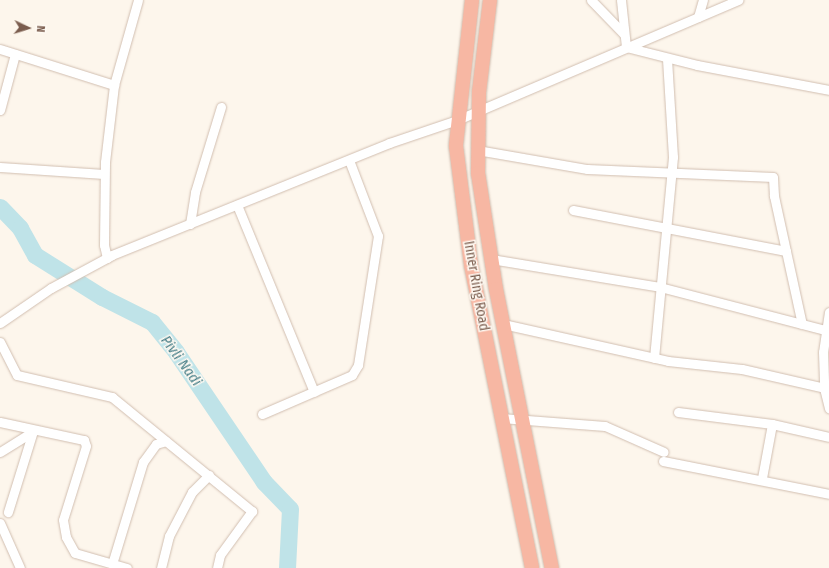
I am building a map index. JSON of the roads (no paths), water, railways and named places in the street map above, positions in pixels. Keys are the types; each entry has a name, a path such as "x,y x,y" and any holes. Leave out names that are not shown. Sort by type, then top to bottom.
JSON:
{"highway":[{"name":"Inner Ring Road","path":"472,0 457,120 456,146 470,265 532,568"},
{"name":"Inner Ring Road","path":"490,0 478,110 477,150 492,259 503,324 552,568"}],"street":[{"path":"107,258 104,245 104,174 114,85 138,0"},
{"path":"591,0 624,34"},
{"path":"621,0 626,47"},
{"path":"698,17 702,0"},
{"path":"0,322 51,288 107,258 349,160 457,120 739,0"},
{"path":"626,47 667,59 829,90"},
{"path":"0,49 114,85"},
{"path":"0,110 15,54"},
{"path":"654,358 660,287 668,229 671,173 667,59"},
{"path":"190,224 195,192 221,107"},
{"path":"477,150 587,169 773,177 786,251 802,324"},
{"path":"262,414 352,375 359,358 378,236 349,160"},
{"path":"0,167 104,174"},
{"path":"237,205 314,392"},
{"path":"573,210 786,251"},
{"path":"492,259 660,287 825,330"},
{"path":"829,312 825,330 826,389 829,408"},
{"path":"503,324 654,358 742,369 826,389"},
{"path":"0,342 17,375 112,396 161,440 209,475 252,511 220,555 217,568"},
{"path":"678,412 772,424 829,437"},
{"path":"502,418 522,418 605,426 664,457 829,494"},
{"path":"0,422 33,431 84,440 86,446 62,520 63,529 75,553 127,568"},
{"path":"762,478 772,424"},
{"path":"0,452 33,431"},
{"path":"8,512 33,431"},
{"path":"112,564 143,462 161,440"},
{"path":"161,568 169,536 192,492 209,475"},
{"path":"0,523 20,568"}],"waterway":[{"name":"Pivli Nadi","path":"0,207 20,228 35,255 102,297 152,322 176,352 264,482 290,509 287,568"}]}
